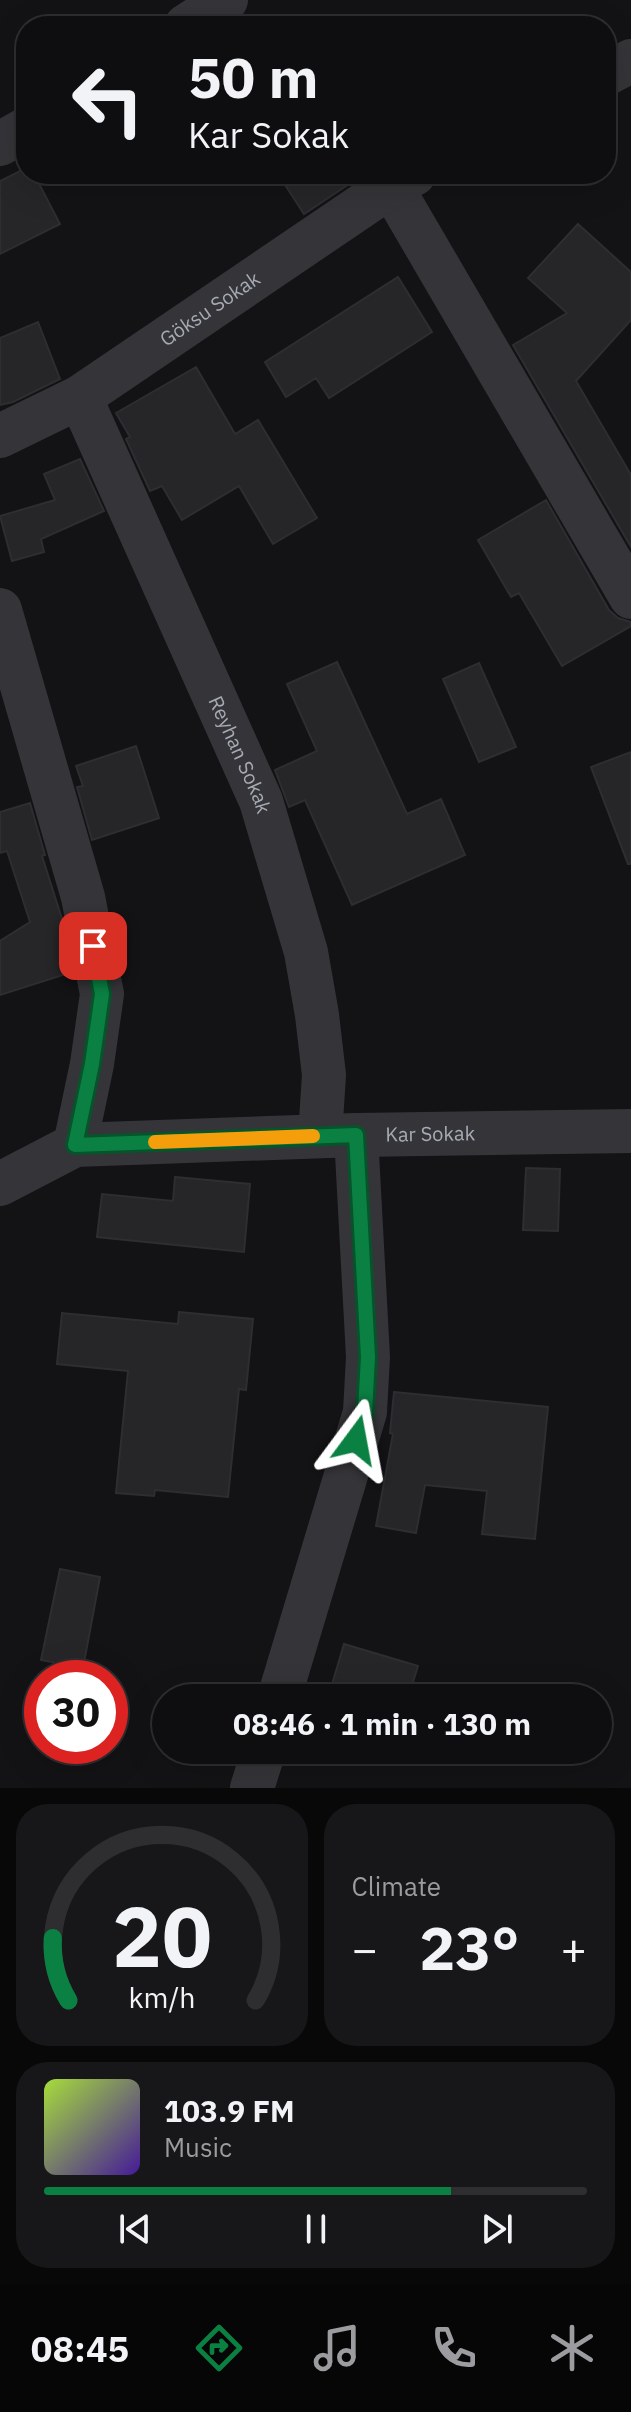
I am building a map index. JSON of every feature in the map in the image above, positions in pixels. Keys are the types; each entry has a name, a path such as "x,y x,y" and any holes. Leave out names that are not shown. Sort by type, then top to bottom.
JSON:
{"street":[{"path":"201,16 226,0"},
{"name":"Göksu Sokak","path":"0,436 80,397 396,184"},
{"path":"404,184 631,597"},
{"name":"Reyhan Sokak","path":"80,397 261,801 306,952 324,1075 338,1135 368,1357 365,1412 283,1684"},
{"path":"0,610 83,897 102,994 92,1064 75,1145"},
{"name":"Kar Sokak","path":"0,1184 75,1145 338,1135 631,1131"},
{"path":"252,1788 260,1764"}],"building":[{"path":"16,173 16,184 39,184 60,224 0,254 0,181"},
{"path":"284,184 349,184 304,214"},
{"path":"578,224 631,272 631,320 576,381 631,475 631,547 513,345 567,313 528,278"},
{"path":"398,277 432,332 329,398 316,378 286,397 265,362"},
{"path":"38,322 60,379 13,402 0,405 0,338"},
{"path":"196,367 235,434 258,420 317,518 273,544 239,486 182,520 162,486 150,491 126,439 130,437 116,413"},
{"path":"80,459 104,511 41,539 44,552 12,561 0,516 55,500 44,474"},
{"path":"546,500 609,610 618,618 631,622 631,626 562,666 519,593 511,597 478,540"},
{"path":"337,662 407,814 441,799 465,855 352,905 305,800 289,807 275,770 317,751 287,684"},
{"path":"479,663 516,747 479,762 443,679"},
{"path":"136,746 159,818 92,840 77,787 83,786 76,766"},
{"path":"631,752 631,864 628,864 591,767"},
{"path":"30,803 45,855 42,856 62,919 72,972 0,995 0,941 30,922 7,851 0,853 0,812"},
{"path":"526,1168 560,1169 558,1231 523,1230"},
{"path":"175,1177 250,1184 244,1252 97,1237 102,1194 173,1201"},
{"path":"179,1312 253,1319 246,1390 239,1389 228,1497 155,1490 154,1496 116,1493 128,1371 57,1364 62,1313 178,1324"},
{"path":"394,1392 548,1407 535,1539 482,1534 487,1491 425,1485 416,1533 376,1526 393,1434 390,1433"},
{"path":"60,1569 100,1577 84,1660 41,1660"},
{"path":"344,1644 418,1666 412,1684 332,1684"}],"slow traffic":[{"path":"155,1142 313,1136"}],"route":[{"path":"93,946 102,994 92,1064 75,1145 356,1135 368,1357 365,1412 356,1440"}]}
